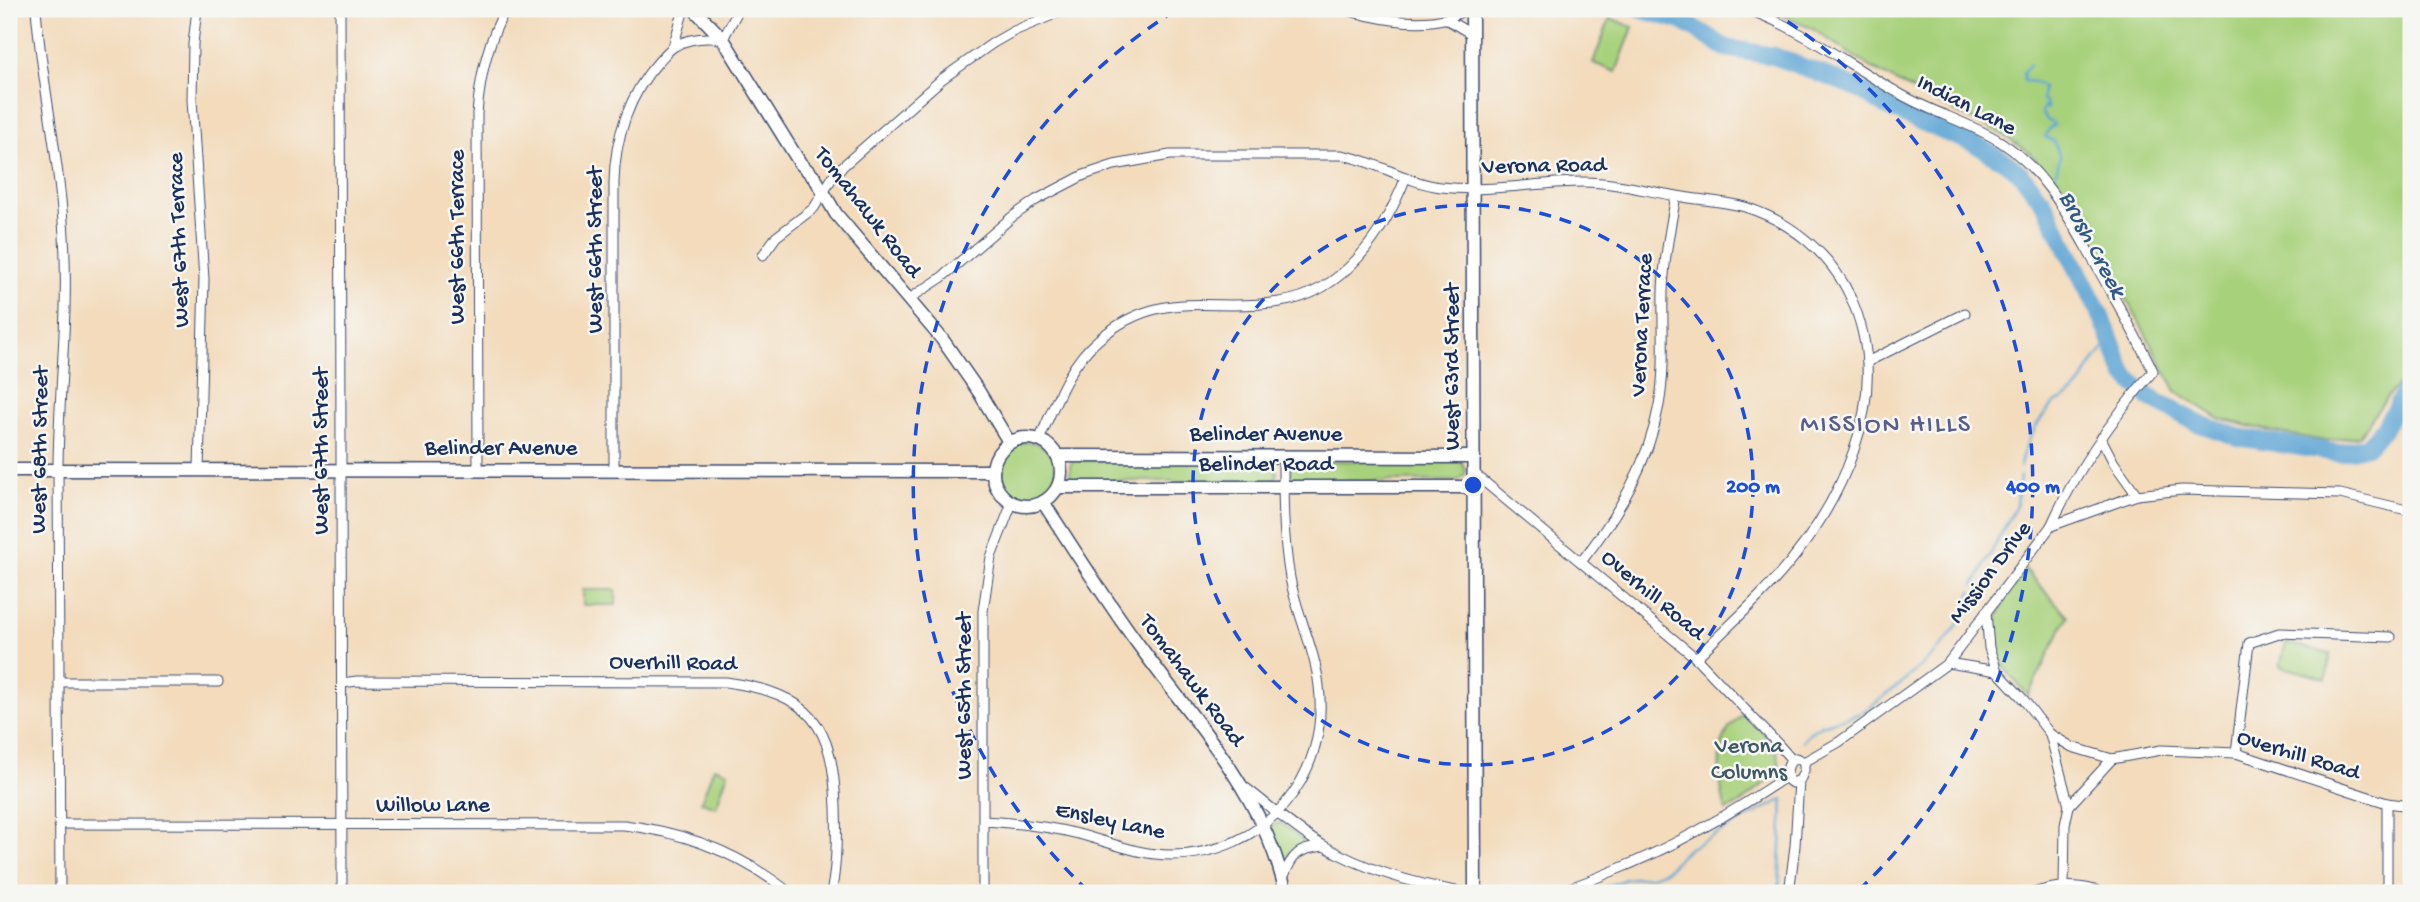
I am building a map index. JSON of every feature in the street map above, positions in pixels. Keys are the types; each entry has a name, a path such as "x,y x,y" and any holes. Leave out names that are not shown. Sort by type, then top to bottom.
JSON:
{"street":[{"name":"West 68th Street","path":"36,9 65,245 66,315 58,412 60,893"},
{"name":"West 67th Terrace","path":"197,9 192,100 204,279 199,470"},
{"name":"West 67th Street","path":"340,9 342,893"},
{"name":"West 66th Terrace","path":"478,470 477,114 483,67 497,25 506,9"},
{"name":"West 66th Street","path":"614,470 614,165 618,141 630,105 652,69 673,47 684,9"},
{"name":"Tomahawk Road","path":"694,9 723,39 800,163 814,178 836,214 909,299 963,368 1009,442"},
{"path":"673,47 707,37 723,39 739,9"},
{"path":"763,255 776,237 814,208 835,173 966,60 1014,31 1067,9"},
{"path":"1343,9 1378,18 1405,21 1446,19 1470,9"},
{"name":"West 63rd Street","path":"1470,9 1473,35 1474,188 1475,893"},
{"name":"Indian Lane","path":"1746,9 1811,40 1907,99 1999,141 2038,173 2062,205 2134,331 2153,370 2101,438 2068,487 2051,526"},
{"path":"1446,19 1473,35"},
{"name":"Verona Road","path":"909,299 941,278 1036,200 1084,175 1114,165 1170,155 1329,154 1359,158 1406,177 1441,187 1474,188 1584,182 1619,185 1743,207 1784,224 1821,253 1847,289 1857,310 1867,362 1867,403 1863,423 1853,453 1826,509 1807,538 1771,584 1696,658"},
{"path":"1039,440 1078,362 1097,341 1117,325 1137,315 1173,305 1281,302 1320,290 1339,278 1365,249 1394,206 1406,177"},
{"name":"Verona Terrace","path":"1581,562 1603,534 1630,489 1646,454 1655,425 1663,370 1664,275 1676,196"},
{"path":"1867,362 1965,313"},
{"path":"1019,438 1039,440 1053,449 1057,456 1061,466 1058,487 1043,502 1023,506 1012,503 998,490 993,471 995,460 1000,450 1009,442 1019,438"},
{"path":"2101,438 2137,495"},
{"name":"Belinder Avenue","path":"1057,456 1474,457"},
{"name":"Ensley Lane","path":"984,821 1058,829 1145,853 1168,855 1206,852 1228,845 1264,826 1277,812 1297,787 1313,755 1321,706 1318,678 1291,581 1283,521 1283,457"},
{"name":"Belinder Avenue","path":"9,470 993,471"},
{"name":"Overhill Road","path":"1474,481 1581,562 1696,658 1792,760"},
{"name":"Belinder Road","path":"1058,487 1283,486 1474,481"},
{"name":"Mission Drive","path":"1804,762 1839,742 1948,663 2051,526 2137,495 2182,490 2340,494 2411,510"},
{"name":"Tomahawk Road","path":"1043,502 1121,621 1242,785 1264,826 1286,893"},
{"name":"West 65th Street","path":"983,893 983,611 985,587 998,536 1012,503"},
{"path":"1986,612 1989,648 1997,671 2050,734 2072,747 2112,759 2069,807"},
{"path":"2235,753 2249,643 2279,633 2391,637"},
{"path":"1948,663 1997,671"},
{"path":"59,682 218,682"},
{"name":"Overhill Road","path":"342,683 726,682 776,693 798,705 810,716 824,735 830,752 836,823 831,893"},
{"path":"2050,734 2069,807 2065,825 2064,887"},
{"name":"Overhill Road","path":"2112,759 2161,751 2235,753 2387,803 2411,806"},
{"path":"1789,893 1799,781 1804,771 1804,762 1796,758 1787,769 1787,776 1792,783 1799,781"},
{"path":"1553,893 1612,872 1686,839 1729,815 1787,776"},
{"path":"1242,785 1324,846 1372,868 1427,885 1468,893"},
{"path":"2387,803 2387,893"},
{"name":"Willow Lane","path":"59,824 575,824 639,827 668,832 720,849 745,862 790,893"},
{"path":"1283,878 1292,857 1306,848 1324,846"},
{"path":"2034,893 2064,887 2090,888 2103,893"}],"green space":[{"path":"1768,9 2411,9 2411,371 2387,397 2359,436 2325,441 2220,419 2176,391 2130,305 2056,182 2029,152 1998,132 1870,67 1811,28"},
{"path":"1610,18 1633,27 1616,72 1593,63"},
{"path":"1028,442 1039,444 1048,450 1054,459 1054,481 1048,490 1039,496 1028,498 1017,496 1008,490 1002,481 1000,470 1002,459 1008,450 1017,444"},
{"path":"1073,460 1275,461 1277,474 1271,481 1076,481 1070,477"},
{"path":"1292,461 1461,461 1466,470 1464,476 1457,481 1296,481 1290,475"},
{"path":"2025,569 2068,616 2028,695 2001,662 1994,634 2003,604"},
{"path":"583,590 616,590 616,605 583,605"},
{"path":"2286,643 2331,654 2326,679 2280,666"},
{"name":"Verona Columns","path":"1743,714 1774,746 1779,771 1741,803 1726,811 1720,781 1721,750 1728,730"},
{"path":"714,767 728,772 716,807 701,802"},
{"path":"1281,823 1303,840 1301,845 1284,859 1271,829 1275,824"}],"waterway":[{"name":"Brush Creek","path":"1640,9 1682,21 1726,48 1774,56 1842,82 1885,106 1973,143 2006,162 2022,175 2045,205 2103,320 2124,374 2147,396 2197,423 2238,437 2338,453 2367,446 2384,428 2411,381"},
{"path":"2060,13 2061,9"},
{"path":"2030,64 2023,73 2024,81 2035,82 2043,87 2042,101 2046,102 2048,109 2044,106 2042,113 2055,125 2045,137 2054,141 2060,157 2052,187"},
{"path":"2045,205 2049,194"},
{"path":"2020,467 2032,433 2043,417 2053,405 2076,390 2097,357 2112,343"},
{"path":"1974,585 2017,504 2020,475"},
{"path":"1803,741 1814,729 1869,708 1920,667 1952,633 1972,591"},
{"path":"1591,893 1626,879 1665,871 1688,849 1783,799"},
{"path":"1779,893 1783,799"}],"district":[{"name":"MISSION HILLS","path":"1886,426"}]}
